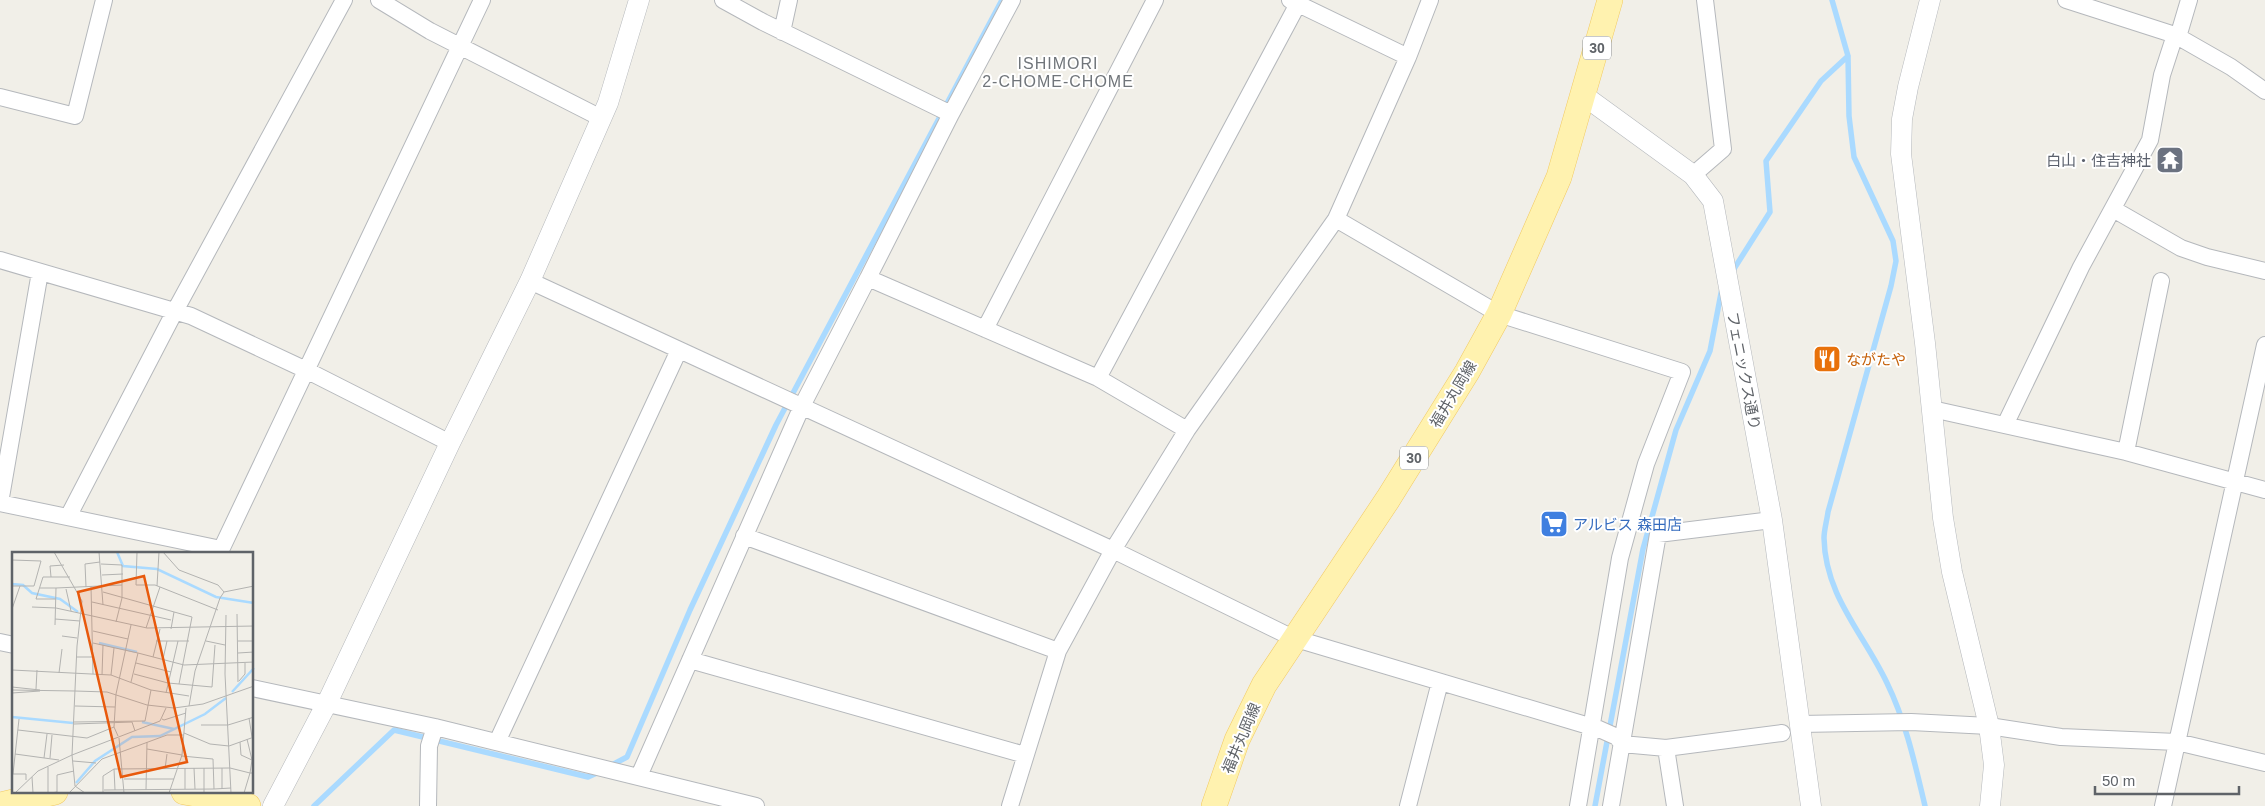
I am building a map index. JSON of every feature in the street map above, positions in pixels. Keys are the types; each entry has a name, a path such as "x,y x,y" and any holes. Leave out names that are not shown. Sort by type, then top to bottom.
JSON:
{"main road":[{"name":"30","path":"1583,95 1610,0"},
{"name":"福井丸岡線","path":"1214,806 1237,740 1264,685 1293,638 1388,499 1467,372 1499,314 1559,177 1583,95"},
{"path":"0,805 47,794"},
{"path":"196,794 248,806"}],"street":[{"path":"0,97 75,116 104,0"},
{"path":"68,518 175,311 344,0"},
{"path":"380,0 430,31 601,118"},
{"path":"40,272 0,503 220,551 482,0"},
{"path":"273,806 327,703 450,443 530,281 601,118 639,0"},
{"path":"723,0 782,32 951,114"},
{"path":"782,32 789,0"},
{"path":"985,329 1155,0"},
{"path":"1010,806 1058,651 1113,550 1187,430 1336,219 1408,57 1430,0"},
{"path":"1693,175 1723,149 1705,0"},
{"path":"1930,0 1908,87 1902,119 1901,154 1932,409 1943,518 1952,572 1989,726 1994,766 1990,806"},
{"path":"2066,0 2176,36 2231,67 2265,91"},
{"path":"2004,425 2081,266 2150,140 2162,75 2188,0"},
{"path":"1098,378 1296,1 1408,57"},
{"path":"639,776 802,406 951,114 1005,2"},
{"name":"フェニックス通り","path":"1583,95 1693,175 1712,201 1772,520 1811,806"},
{"path":"2113,209 2181,248 2208,257 2265,271"},
{"path":"1336,219 1499,314 1682,372 1646,464 1620,558 1595,728 1578,806"},
{"path":"0,260 191,316 306,370 450,443"},
{"path":"868,278 1098,378 1187,430"},
{"path":"530,281 1113,550 1293,638 1595,728 1619,740 1666,748 1782,733"},
{"path":"2126,452 2162,281"},
{"path":"2163,806 2233,482 2265,345"},
{"path":"497,742 680,350"},
{"path":"1932,409 2126,452 2265,490"},
{"path":"1611,806 1619,740 1658,534 1772,520"},
{"path":"744,536 1058,651"},
{"path":"690,660 1025,755"},
{"path":"1408,806 1440,682"},
{"path":"254,688 434,727 756,806"},
{"path":"1800,724 1911,722 1989,726 2061,737 2177,742 2265,763"},
{"path":"428,806 429,746 434,727"},
{"path":"1666,748 1674,806"}],"waterway":[{"path":"610,766 627,757 690,610 776,425 1002,0"},
{"path":"1832,0 1848,56 1849,116 1854,157 1893,241 1896,261 1891,286 1828,512 1824,532 1826,559 1838,596 1878,665 1894,698 1909,743 1925,806"},
{"path":"1732,272 1770,212 1766,161 1821,81 1848,56"},
{"path":"1595,806 1643,549 1676,430 1710,351 1722,288"},
{"path":"314,806 394,730 588,777 599,772"}],"place":[{"name":"白山・住吉神社","path":"2170,160"},
{"name":"ながたや","path":"1827,359"},
{"name":"アルビス 森田店","path":"1554,524"}],"district":[{"name":"ISHIMORI 2-CHOME-CHOME","path":"1058,72"}]}
